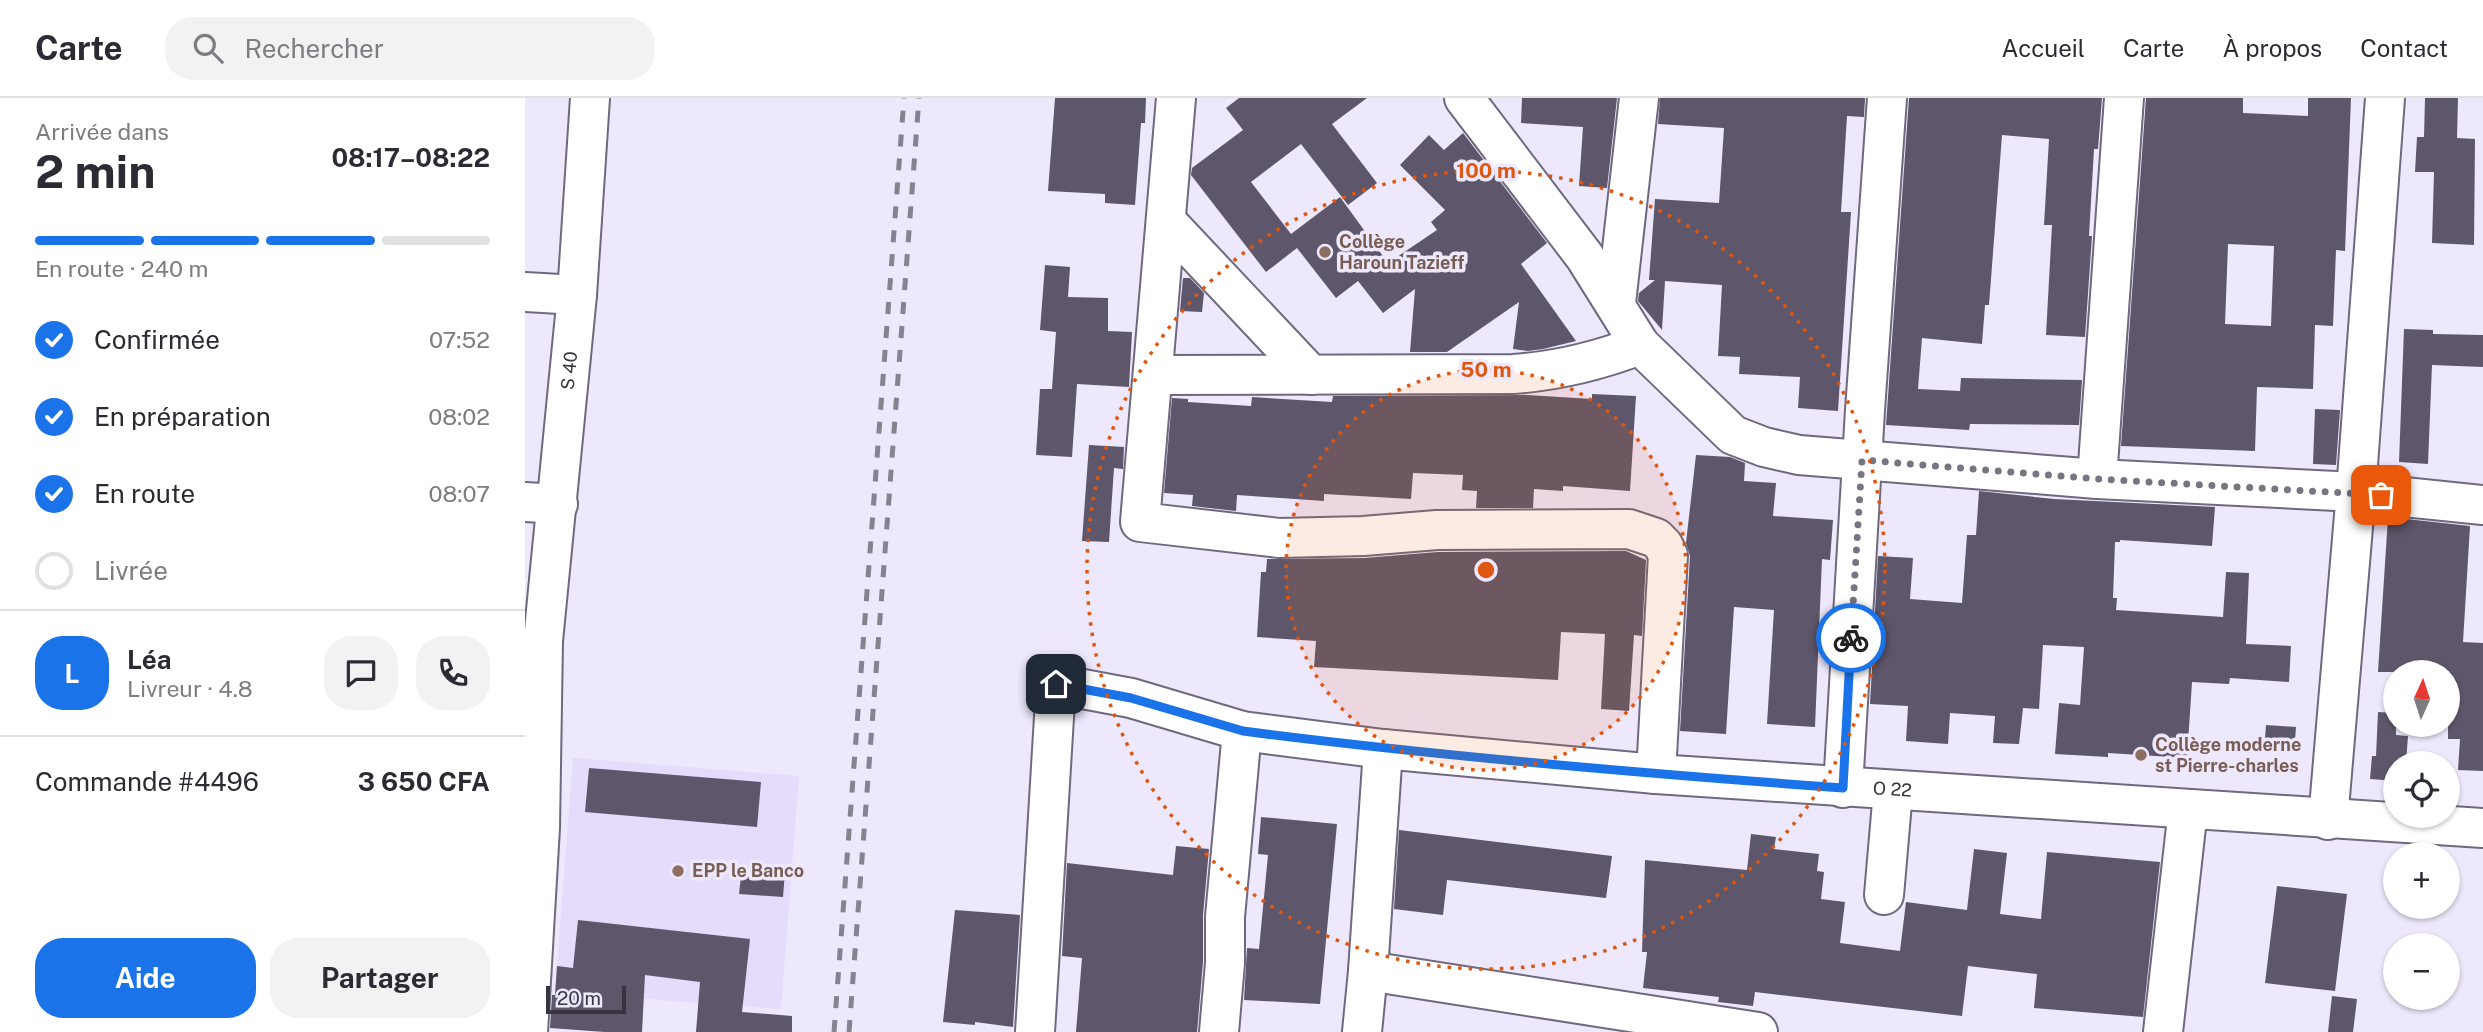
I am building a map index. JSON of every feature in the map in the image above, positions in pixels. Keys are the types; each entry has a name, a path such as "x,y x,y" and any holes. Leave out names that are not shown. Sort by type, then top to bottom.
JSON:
{"street":[{"name":"S 40","path":"528,1032 530,904 540,828 543,641 541,503 577,295 590,98"},
{"path":"1175,98 1140,522 1279,538 1363,536 1437,530 1571,528 1629,529 1655,538 1663,545 1668,555 1655,774"},
{"path":"1464,98 1577,246 1616,303 1640,345 1733,435 1763,447 1799,455 2097,479 2356,492 2483,505"},
{"path":"1616,303 1639,98"},
{"path":"1843,788 1887,98"},
{"path":"2097,479 2124,98"},
{"path":"2328,820 2385,98"},
{"path":"1166,221 1311,374"},
{"path":"525,292 577,295"},
{"path":"1154,375 1536,373 1598,361 1640,345"},
{"name":"O 22","path":"1035,1032 1056,684 1131,698 1243,731 1383,749 1843,788 2483,828"},
{"path":"1219,1032 1225,963 1225,917 1243,731"},
{"path":"1362,1032 1369,971 1383,749"},
{"path":"1884,895 1893,791"},
{"path":"2163,1032 2188,809"},
{"path":"1369,971 1615,1021 1758,1032"}],"shaded area":[{"name":"EPP le Banco","path":"573,758 799,776 781,1009 555,992"}],"building":[{"path":"1055,98 1146,98 1145,123 1141,123 1135,205 1105,203 1105,194 1048,191"},
{"path":"1239,98 1367,98 1332,124 1377,183 1348,205 1301,144 1251,182 1291,234 1340,197 1388,263 1437,230 1431,222 1445,210 1400,165 1429,135 1444,150 1463,133 1547,243 1521,264 1576,341 1528,351 1513,349 1519,302 1447,352 1410,352 1415,289 1383,313 1358,281 1336,298 1297,248 1266,272 1191,175 1192,168 1243,130 1226,108"},
{"path":"1522,98 1617,98 1607,188 1579,186 1583,127 1521,123"},
{"path":"1660,98 1865,98 1864,117 1847,116 1841,212 1851,212 1838,411 1798,408 1800,377 1739,374 1740,357 1718,356 1722,285 1665,281 1662,330 1638,301 1639,293 1655,280 1649,280 1655,199 1719,203 1724,128 1658,124"},
{"path":"1909,98 2102,98 2098,149 2094,149 2089,236 2092,236 2085,337 2046,335 2052,225 2044,225 2049,139 2002,135 1989,305 1985,305 1982,344 1922,338 1918,389 1960,391 1961,378 2082,380 2079,425 1970,424 1969,430 1886,425"},
{"path":"2146,98 2243,98 2243,113 2308,116 2308,98 2351,98 2345,251 2336,250 2333,326 2315,325 2313,389 2257,387 2255,451 2121,446","holes":["2228,244 2274,246 2271,326 2225,324"]},
{"path":"2425,98 2458,98 2457,138 2475,139 2474,245 2432,243 2434,172 2415,172 2417,137 2424,137"},
{"path":"1045,265 1070,267 1068,297 1108,298 1108,331 1132,332 1129,387 1077,384 1072,457 1036,455 1040,389 1052,389 1056,332 1040,330"},
{"path":"1183,278 1190,278 1204,293 1202,312 1180,311"},
{"path":"2404,329 2433,330 2433,334 2483,335 2483,367 2432,365 2428,464 2399,462"},
{"path":"1592,394 1636,396 1630,491 1563,486 1563,491 1534,489 1533,508 1476,508 1477,491 1462,490 1463,475 1413,473 1411,499 1324,494 1324,501 1237,495 1236,511 1192,506 1193,495 1164,493 1172,398 1188,399 1188,402 1251,406 1252,397 1332,402 1333,396 1527,395 1592,399"},
{"path":"2315,409 2340,410 2336,465 2313,464"},
{"path":"1089,445 1124,447 1123,469 1114,468 1109,542 1082,541"},
{"path":"1696,455 1730,457 1745,463 1744,481 1776,483 1773,516 1833,520 1830,560 1822,559 1815,727 1767,724 1774,610 1734,607 1726,734 1680,731 1690,556 1686,543"},
{"path":"1979,491 2054,499 2215,507 2212,546 2120,540 2115,542 2113,598 2117,598 2116,610 2223,617 2226,572 2249,573 2246,644 2291,646 2289,682 2230,678 2229,684 2192,682 2187,758 2108,753 2108,757 2055,754 2059,703 2080,705 2084,647 2043,645 2039,709 2023,708 2019,744 1993,743 1995,716 1950,713 1948,744 1906,741 1908,706 1870,704 1878,556 1913,558 1910,599 1962,603 1967,535 1976,535"},
{"path":"2388,517 2470,526 2463,642 2483,643 2483,771 2460,770 2460,739 2448,739 2461,737 2461,660 2383,660 2383,672 2378,672"},
{"path":"1626,551 1646,560 1642,636 1634,635 1629,711 1601,709 1605,634 1561,632 1558,680 1314,667 1316,641 1257,637 1261,572 1266,572 1267,559 1364,558 1438,552"},
{"path":"2378,712 2383,712 2383,737 2408,737 2407,751 2383,751 2383,780 2370,779 2372,756 2376,756"},
{"path":"2266,725 2296,727 2294,754 2264,752"},
{"path":"589,768 761,782 757,827 585,812"},
{"path":"1261,817 1337,824 1320,1004 1244,1000 1247,948 1259,949 1268,855 1258,854"},
{"path":"1399,830 1612,856 1606,898 1447,880 1443,915 1394,909"},
{"path":"1751,834 1776,837 1774,849 1819,854 1817,871 1824,872 1821,899 1845,902 1840,943 1900,951 1906,902 1967,910 1974,849 2007,853 2000,914 2041,919 2047,852 2160,862 2143,1017 2034,1008 2037,974 1968,966 1962,1016 1755,992 1753,1006 1718,1002 1719,997 1643,988 1647,952 1642,952 1645,860 1747,870"},
{"path":"1176,846 1209,849 1197,1032 1076,1032 1082,958 1062,956 1067,863 1173,875"},
{"path":"742,868 785,871 783,897 739,894"},
{"path":"2277,886 2347,894 2335,991 2265,983"},
{"path":"955,910 1020,915 1013,1027 975,1022 975,1025 943,1022"},
{"path":"578,920 750,939 742,1012 792,1016 792,1032 696,1032 700,982 645,975 642,1032 550,1028 557,966 573,968"},
{"path":"2332,996 2357,999 2353,1032 2328,1032"}],"railway":[{"path":"834,1032 904,98"},
{"path":"849,1032 919,98"}],"way so far":[{"path":"1851,638 1862,460 2097,479 2381,495"}],"place":[{"name":"Collège Haroun Tazieff","path":"1325,252"},
{"name":"Collège moderne st Pierre-charles","path":"2141,755"},
{"name":"EPP le Banco","path":"678,871"}],"route":[{"path":"1056,684 1131,698 1243,731 1410,752 1843,788 1851,638"}]}
